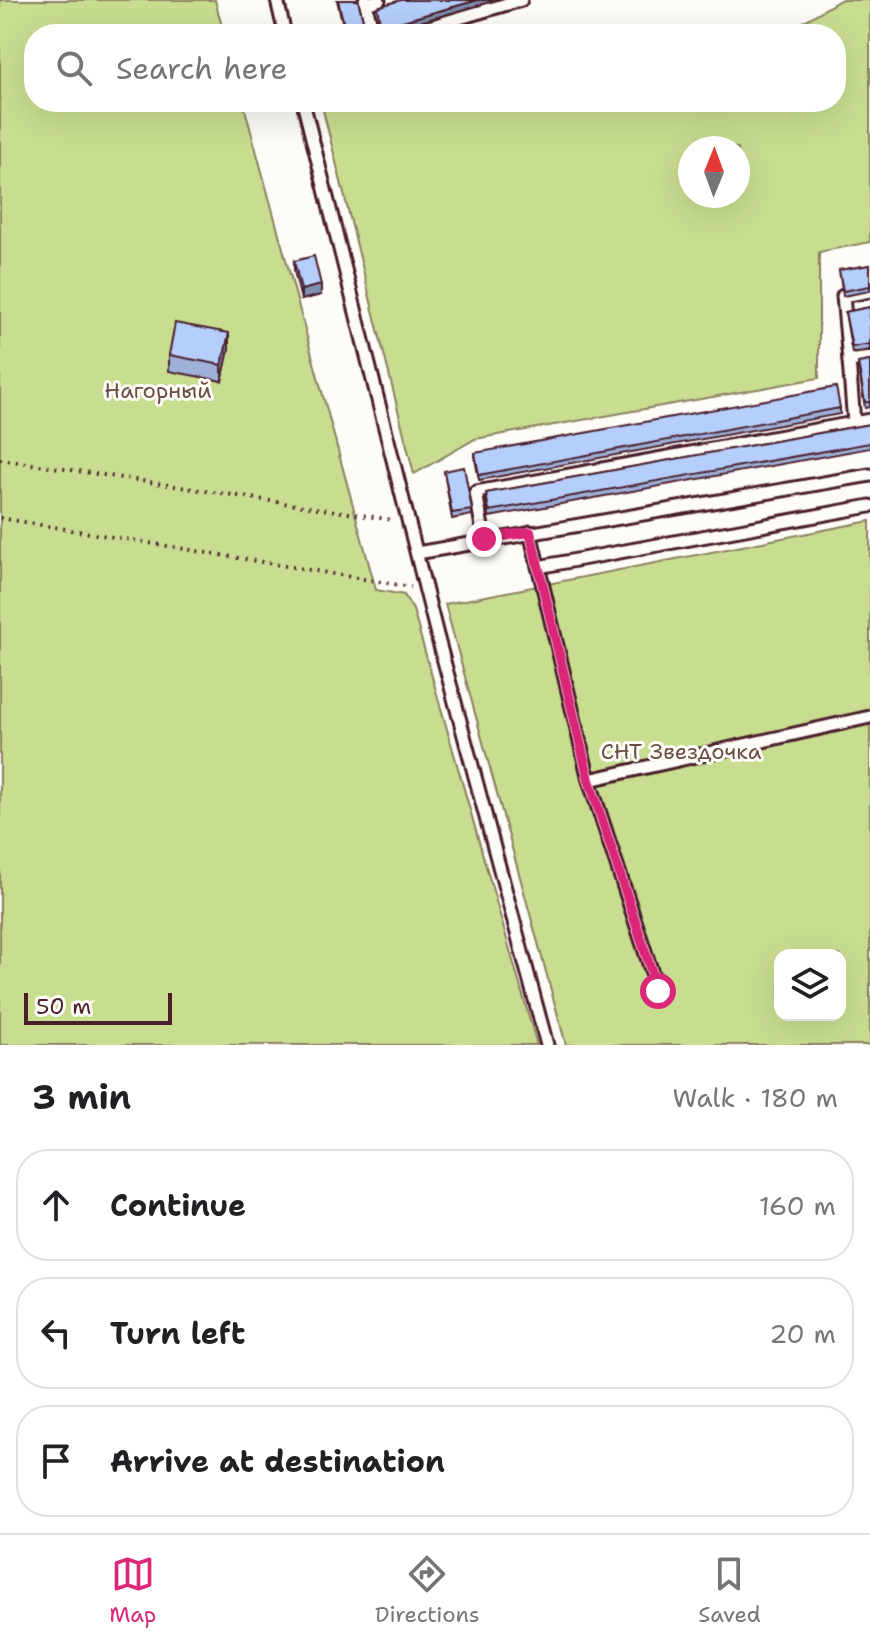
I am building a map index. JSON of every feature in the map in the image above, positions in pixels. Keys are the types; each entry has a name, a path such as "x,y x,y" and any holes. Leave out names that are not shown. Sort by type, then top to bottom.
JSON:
{"lane":[{"path":"277,0 283,24"},
{"path":"371,24 366,2 379,0"},
{"path":"439,24 521,0"},
{"path":"306,112 417,553 547,1045"},
{"path":"854,423 843,296 870,291"},
{"path":"849,361 870,358"},
{"path":"484,539 476,492 870,420"},
{"path":"417,553 484,539 870,475"},
{"path":"538,567 870,506"},
{"path":"530,532 589,780 658,991"},
{"path":"589,780 870,717"}],"path":[{"path":"0,459 409,522"},
{"path":"0,518 409,589 417,583"}],"green space":[{"name":"Нагорный","path":"0,0 215,0 221,24 24,24 24,112 246,112 376,590 404,595 413,610 537,1045 0,1045"},
{"path":"840,0 870,0 870,242 819,252 819,378 475,439 414,474 324,112 846,112 846,24 800,24"},
{"name":"СНТ Звездочка","path":"870,521 870,1045 566,1045 445,604"}],"building":[{"path":"338,0 358,0 364,24 344,24"},
{"path":"401,0 478,0 392,24 380,24 377,7"},
{"path":"314,256 321,285 301,290 294,261"},
{"path":"870,265 870,286 843,291 839,270"},
{"path":"870,307 870,344 852,347 845,312"},
{"path":"175,323 229,333 222,365 169,355"},
{"path":"870,361 870,402 865,402 858,363"},
{"path":"836,387 840,408 479,475 475,453"},
{"path":"870,424 870,443 489,511 486,493"},
{"path":"464,467 472,510 452,513 444,471"}],"route":[{"path":"484,539 530,532 589,780 658,991"}]}
